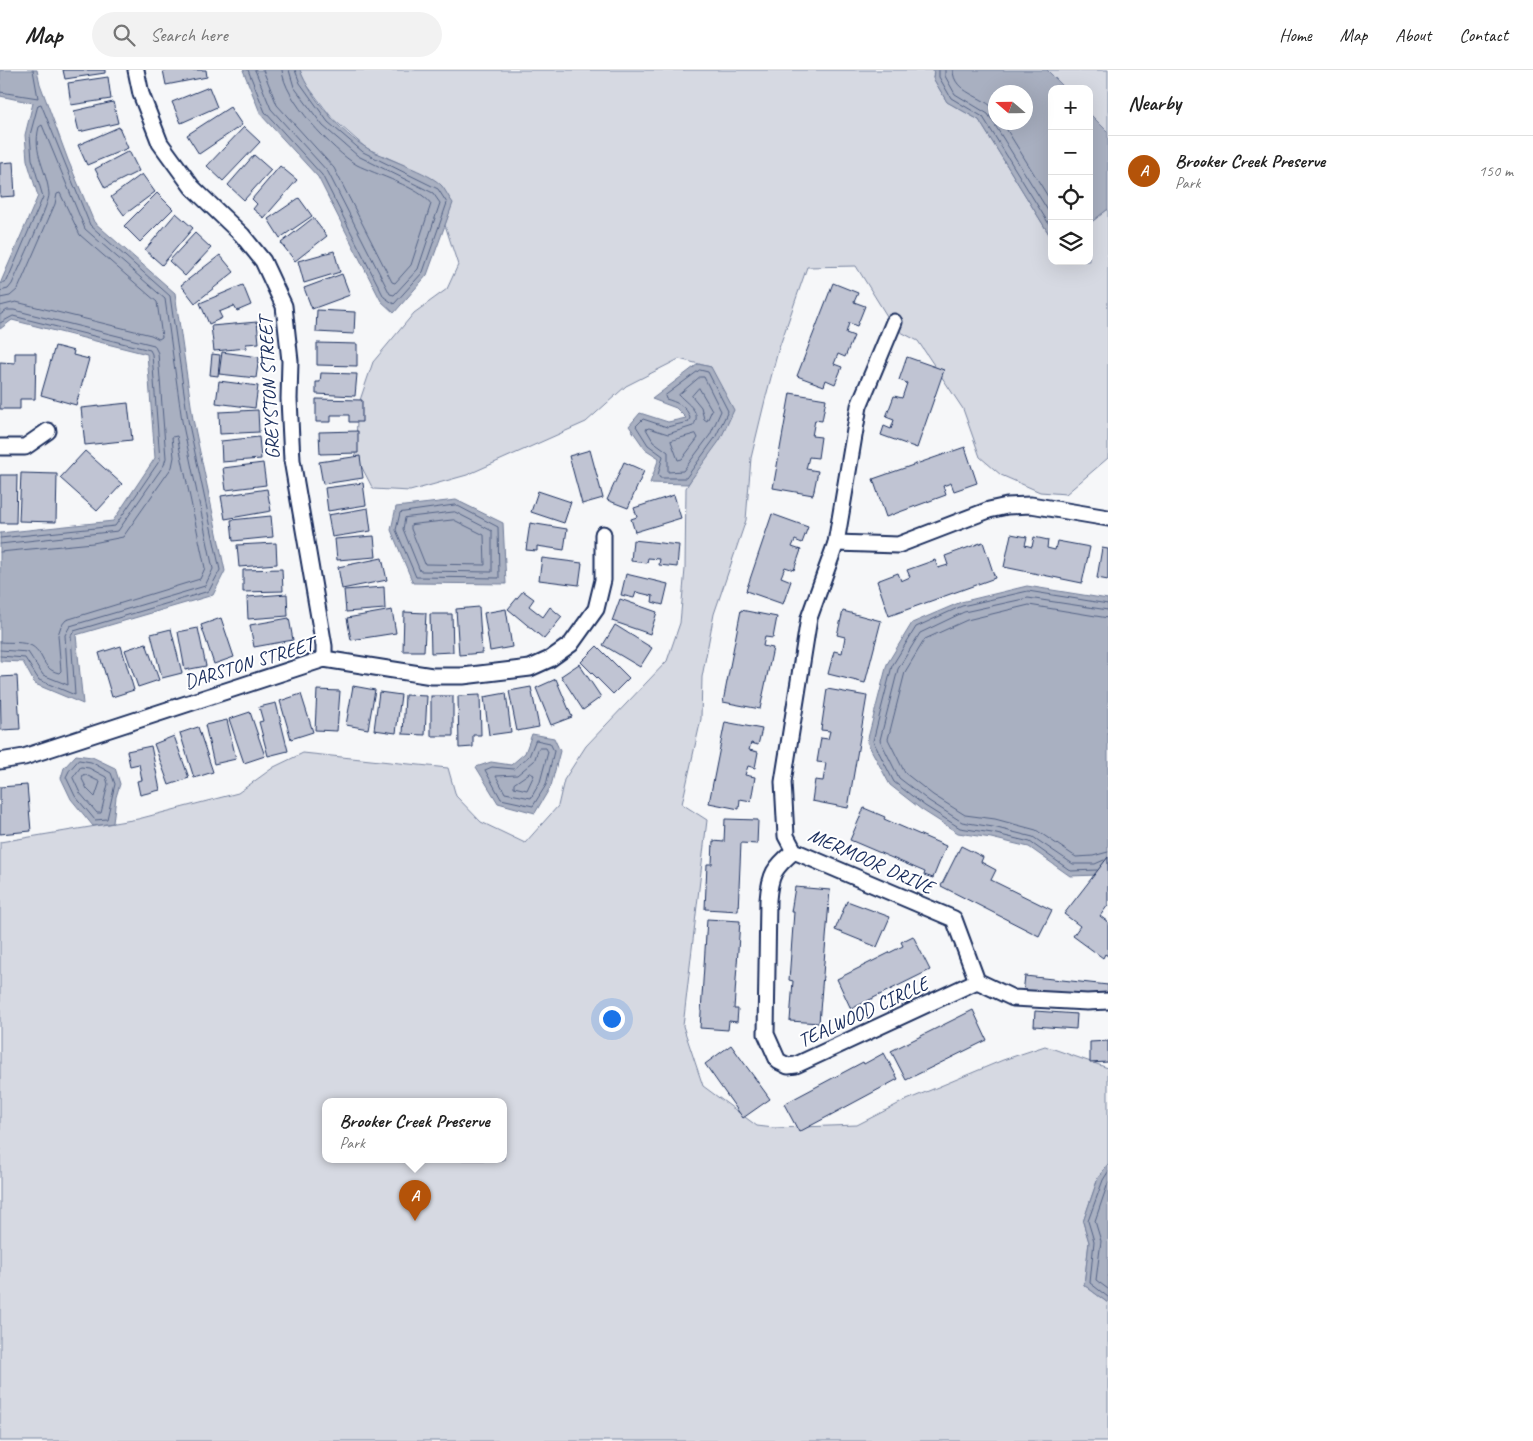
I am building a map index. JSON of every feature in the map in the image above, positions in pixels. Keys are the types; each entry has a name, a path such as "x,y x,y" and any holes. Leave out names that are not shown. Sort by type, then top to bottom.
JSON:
{"street":[{"name":"GREYSTON STREET","path":"136,70 141,94 160,143 192,187 242,234 263,261 284,306 290,361 288,399 292,460 324,646 324,659"},
{"name":"MERMOOR DRIVE","path":"894,322 859,406 836,543 809,618 783,782 786,836 794,851 954,920 977,981"},
{"path":"0,447 25,446 48,431"},
{"path":"836,543 898,544 988,510 1007,506 1031,505 1108,518"},
{"name":"DARSTON STREET","path":"0,761 33,754 324,659 432,676 463,676 530,668 550,659 571,644 596,609 604,580 603,534"},
{"name":"TEALWOOD CIRCLE","path":"794,851 776,866 770,881 768,900 766,1034 778,1061 788,1066 796,1065 977,981"},
{"path":"977,981 1013,998 1087,1002 1108,1001"}],"shaded area":[{"path":"300,70 934,70 933,78 947,102 979,120 1048,232 1048,265 1093,265 1093,221 1108,209 1108,458 1066,494 1040,492 1001,475 980,457 963,409 918,341 895,329 856,266 807,267 778,351 751,458 746,520 714,614 702,677 701,719 682,804 707,820 683,1026 703,1086 757,1126 774,1128 857,1125 902,1102 1003,1060 1045,1046 1108,1068 1108,1164 1098,1178 1083,1222 1089,1242 1084,1285 1108,1303 1108,1441 0,1441 0,842 138,819 238,793 274,767 303,753 448,768 456,796 481,822 525,843 558,806 564,780 586,746 667,661 680,623 685,569 686,488 694,474 711,367 679,359 626,386 586,422 467,475 410,491 373,489 355,454 358,406 373,362 414,313 447,289 458,265 445,225 452,203 404,165 366,148 332,118 304,81"},
{"path":"1047,70 1108,70 1108,132 1093,117 1093,85 1062,85"}],"water":[{"path":"0,70 37,70 40,84 68,160 94,222 175,293 193,419 225,571 213,595 76,635 83,704 35,684 23,662 0,661 0,533 113,521 155,458 147,354 12,320 0,329 0,284 38,196 27,160 25,135 33,103 0,96"},
{"path":"243,70 300,70 319,103 347,134 375,152 436,181 442,186 453,203 427,275 394,313 381,301 318,177 261,115"},
{"path":"934,70 1047,70 1062,85 1048,85 1048,232 979,120 947,102 933,78"},
{"path":"1093,117 1108,132 1108,209 1093,221"},
{"path":"698,364 711,367 734,410 720,440 688,484 650,483 659,458 645,449 629,426 640,413 668,422 686,418 676,408 652,399"},
{"path":"456,500 503,523 506,584 413,583 391,530 396,507"},
{"path":"1027,586 1108,599 1108,870 1098,875 1070,876 1029,847 958,833 922,810 890,785 867,742 887,664 912,623 961,602"},
{"path":"532,734 554,738 560,751 551,786 535,813 498,803 476,767 491,762 511,765 525,753"},
{"path":"76,755 92,757 115,768 120,784 116,797 113,823 93,826 71,799 61,778 64,768"},
{"path":"1108,1164 1108,1303 1084,1285 1089,1242 1083,1222 1098,1178"}],"building":[{"path":"63,70 105,70 105,73 65,79"},
{"path":"163,70 206,70 207,77 166,85"},
{"path":"108,77 111,99 71,105 68,83"},
{"path":"209,87 217,107 181,123 172,102"},
{"path":"113,102 118,123 79,132 74,111"},
{"path":"230,107 242,125 199,154 187,135"},
{"path":"119,127 128,148 87,165 78,145"},
{"path":"244,127 260,142 223,181 207,166"},
{"path":"129,151 139,171 105,188 95,169"},
{"path":"254,155 271,170 244,200 228,185"},
{"path":"13,162 15,196 0,197 0,163"},
{"path":"280,166 297,180 264,218 253,209 257,204 252,199"},
{"path":"142,174 155,192 124,215 111,197"},
{"path":"157,193 173,209 140,242 124,226"},
{"path":"299,198 312,216 280,238 268,219"},
{"path":"176,213 193,228 162,265 145,250"},
{"path":"313,218 327,236 295,261 281,243"},
{"path":"195,233 211,248 185,276 169,261"},
{"path":"334,251 340,272 304,283 298,261"},
{"path":"220,255 234,272 195,303 181,285"},
{"path":"342,274 350,295 312,309 304,288"},
{"path":"833,283 858,293 854,302 865,306 857,326 849,323 846,333 854,336 845,357 838,354 834,364 842,367 835,384 826,380 824,386 797,376"},
{"path":"243,285 251,305 237,311 234,306 219,312 222,318 209,324 200,303"},
{"path":"317,310 355,312 354,334 316,332"},
{"path":"257,322 259,343 246,344 247,348 214,351 211,326"},
{"path":"317,343 357,344 357,366 317,365"},
{"path":"55,346 74,351 73,355 89,359 76,405 41,395"},
{"path":"222,352 259,357 256,378 219,374"},
{"path":"15,353 36,353 35,399 20,399 20,409 0,409 0,362 15,363"},
{"path":"212,354 220,355 218,376 210,375"},
{"path":"907,357 944,370 917,448 881,435 884,426 891,429 894,420 886,417 894,396 902,398 907,383 899,380"},
{"path":"321,373 357,374 355,396 316,394 316,382 320,382"},
{"path":"219,381 258,386 255,408 216,403"},
{"path":"790,393 826,399 822,421 815,420 812,436 821,437 818,458 809,457 806,469 818,471 813,495 773,488"},
{"path":"316,399 362,400 362,422 349,422 349,415 331,415 331,422 316,422"},
{"path":"128,403 132,440 85,445 81,408"},
{"path":"258,410 259,432 220,434 219,412"},
{"path":"358,431 358,453 320,454 319,432"},
{"path":"259,437 261,459 222,462 221,441"},
{"path":"965,447 977,483 954,491 951,483 943,486 946,495 886,517 873,479"},
{"path":"590,450 603,498 582,504 569,456"},
{"path":"85,451 122,484 97,511 60,478"},
{"path":"360,456 363,478 323,484 319,462"},
{"path":"624,462 644,471 628,508 607,500"},
{"path":"263,463 266,485 226,490 223,468"},
{"path":"21,473 57,474 56,522 19,521"},
{"path":"0,475 17,475 16,523 0,523"},
{"path":"363,483 366,505 328,511 325,488"},
{"path":"267,489 271,511 225,519 221,496"},
{"path":"538,491 571,502 564,523 531,512"},
{"path":"674,495 681,518 635,532 631,519 637,517 634,508"},
{"path":"368,508 371,531 332,537 328,515"},
{"path":"772,514 808,527 802,543 795,540 792,547 801,550 794,570 785,567 781,577 791,581 783,604 746,591"},
{"path":"271,516 273,537 233,541 231,520"},
{"path":"530,523 567,529 564,550 537,546 537,551 526,550"},
{"path":"1011,534 1027,537 1025,545 1032,547 1034,537 1048,540 1047,548 1055,550 1057,541 1090,547 1082,583 1004,567"},
{"path":"374,536 376,557 337,560 335,539"},
{"path":"633,540 679,545 677,567 659,565 660,559 648,558 647,563 631,561"},
{"path":"983,542 995,578 889,616 877,581 898,573 901,581 910,577 907,570 935,560 938,568 948,565 945,556"},
{"path":"276,543 277,564 239,567 237,545"},
{"path":"1102,548 1108,549 1108,580 1097,578"},
{"path":"382,558 387,580 342,589 338,567"},
{"path":"542,558 582,563 579,585 539,580"},
{"path":"282,569 283,591 243,592 243,570"},
{"path":"626,574 668,584 663,605 652,602 653,596 636,592 634,598 621,595"},
{"path":"384,587 385,609 346,612 344,590"},
{"path":"523,591 534,599 529,606 543,617 550,607 562,617 544,639 508,609"},
{"path":"287,594 288,616 248,619 247,597"},
{"path":"620,599 657,612 650,634 612,621"},
{"path":"479,607 482,653 459,655 456,609"},
{"path":"506,609 512,647 490,651 484,613"},
{"path":"392,610 396,633 351,640 347,618"},
{"path":"741,610 777,617 773,638 765,637 763,646 773,648 760,709 723,702"},
{"path":"843,611 881,621 865,683 828,674 834,651 842,653 845,637 837,635"},
{"path":"404,612 426,613 424,651 403,651"},
{"path":"430,614 452,614 453,652 431,653"},
{"path":"221,618 234,657 214,664 201,625"},
{"path":"289,618 293,640 254,647 250,625"},
{"path":"615,625 652,648 640,667 603,645"},
{"path":"198,628 206,666 185,670 178,632"},
{"path":"171,629 182,673 162,678 151,634"},
{"path":"146,643 159,680 138,687 125,650"},
{"path":"121,646 134,690 112,697 99,653"},
{"path":"597,646 629,678 613,694 581,662"},
{"path":"579,664 601,697 583,710 561,676"},
{"path":"17,676 20,729 1,730 0,677"},
{"path":"556,679 572,717 551,725 536,688"},
{"path":"353,686 375,690 368,729 346,725"},
{"path":"531,687 539,727 517,731 509,691"},
{"path":"827,689 867,696 848,808 812,801 815,780 823,781 826,763 817,762 821,738 828,739 830,731 821,730"},
{"path":"317,690 340,691 337,731 315,730"},
{"path":"379,692 401,695 396,733 374,730"},
{"path":"506,693 511,732 489,735 484,697"},
{"path":"301,694 313,732 291,739 280,701"},
{"path":"405,695 427,696 425,735 403,734"},
{"path":"480,695 481,735 473,735 473,747 459,748 458,696"},
{"path":"431,696 453,696 453,736 431,736"},
{"path":"276,703 288,751 268,756 259,722 263,721 259,707"},
{"path":"250,712 265,756 244,763 229,719"},
{"path":"227,720 236,759 214,764 205,725"},
{"path":"725,722 762,729 758,745 751,743 749,750 758,752 755,768 748,766 745,775 755,777 751,801 740,799 739,809 709,803"},
{"path":"198,727 213,772 194,778 180,733"},
{"path":"174,736 189,778 169,785 154,744"},
{"path":"151,746 160,790 140,795 137,781 142,780 139,764 130,766 127,751"},
{"path":"27,785 31,831 0,834 0,787"},
{"path":"864,808 885,817 884,819 946,846 933,878 924,875 925,872 850,840"},
{"path":"725,819 758,820 757,844 741,843 738,911 705,909 707,864 712,864 713,841 724,842"},
{"path":"961,846 983,857 981,862 996,870 991,880 1052,910 1039,936 941,886"},
{"path":"1108,857 1108,905 1100,916 1108,922 1108,956 1105,954 1103,958 1073,936 1080,926 1064,914"},
{"path":"795,887 830,890 819,1023 790,1021 793,981 789,980 794,912 791,912"},
{"path":"847,901 890,917 877,947 835,930"},
{"path":"707,919 740,921 734,1009 738,1009 737,1022 729,1021 728,1030 700,1028"},
{"path":"913,936 930,970 851,1009 837,979 903,946 901,942"},
{"path":"1025,976 1108,985 1108,997 1071,993 1070,998 1023,993"},
{"path":"973,1010 987,1040 906,1080 891,1051"},
{"path":"1035,1011 1077,1014 1076,1029 1034,1026"},
{"path":"1108,1041 1108,1062 1090,1063 1090,1042"},
{"path":"731,1045 770,1099 743,1118 705,1064"},
{"path":"884,1053 898,1079 799,1132 784,1104 863,1062 864,1064"}],"place":[{"name":"Brooker Creek Preserve","path":"415,1221"}]}
